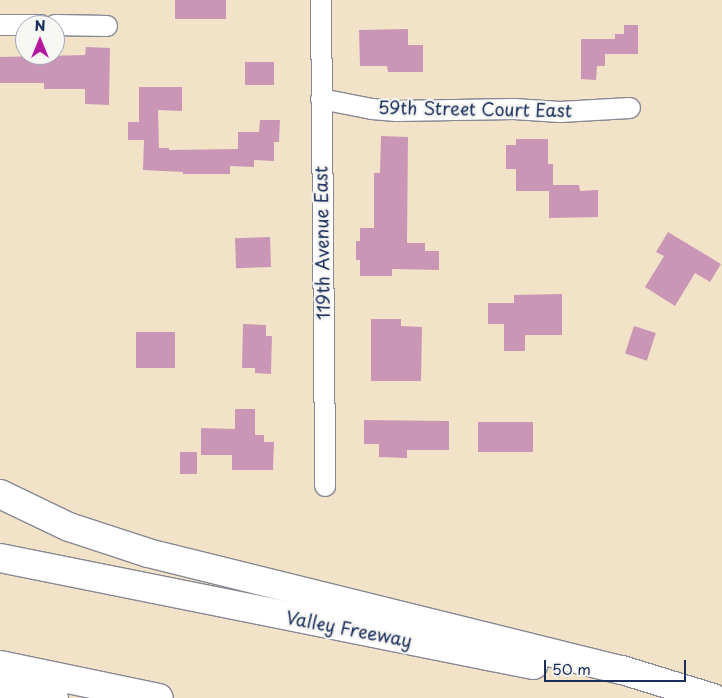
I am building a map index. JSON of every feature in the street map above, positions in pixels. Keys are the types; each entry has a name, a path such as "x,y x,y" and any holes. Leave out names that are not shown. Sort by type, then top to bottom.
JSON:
{"highway":[{"path":"0,494 69,527 148,553 622,670 713,698"},
{"name":"Valley Freeway","path":"0,558 699,698"},
{"path":"0,664 159,698"},
{"path":"0,687 54,698"}],"street":[{"name":"119th Avenue East","path":"321,0 325,486"},
{"path":"0,25 15,25"},
{"path":"65,25 106,26"},
{"name":"59th Street Court East","path":"321,99 372,109 396,111 514,110 560,112 630,108"}],"building":[{"path":"175,0 226,0 226,19 175,19"},
{"path":"624,25 638,25 638,54 605,54 605,66 597,66 596,80 581,79 581,39 615,39 615,34 624,34"},
{"path":"408,29 408,45 423,45 423,72 388,72 387,66 360,66 359,30"},
{"path":"86,47 110,48 109,105 85,104 85,89 44,89 44,83 0,83 0,57 15,57 15,65 65,65 65,55 85,55"},
{"path":"245,62 274,62 274,85 245,85"},
{"path":"139,87 182,87 182,111 158,110 159,148 169,148 169,150 238,149 238,132 259,132 260,120 280,120 279,142 274,142 274,161 254,160 254,167 230,166 230,174 183,174 183,172 143,170 144,140 128,140 128,122 139,122"},
{"path":"381,136 408,137 407,243 425,243 425,251 439,251 439,270 392,269 392,276 360,276 360,260 356,260 356,241 360,241 360,228 374,228 374,173 380,173"},
{"path":"516,139 548,139 548,164 553,164 553,185 579,185 580,191 598,190 598,217 549,218 549,191 516,191 516,169 506,169 506,145 516,145"},
{"path":"668,232 721,264 710,282 695,273 675,306 645,287 664,256 656,252"},
{"path":"270,237 271,267 236,268 235,238"},
{"path":"562,294 562,335 525,335 525,351 504,351 504,324 488,324 488,303 514,303 514,295"},
{"path":"371,319 401,319 401,326 422,327 421,381 371,381"},
{"path":"243,324 266,325 266,336 272,336 271,374 255,373 255,368 242,368"},
{"path":"634,326 656,333 647,361 625,354"},
{"path":"136,332 175,332 175,368 136,368"},
{"path":"235,409 255,409 255,435 264,435 264,442 274,442 273,470 232,470 232,455 201,455 201,428 235,429"},
{"path":"364,420 449,421 449,450 407,450 407,458 379,457 379,444 364,444"},
{"path":"478,422 533,422 533,452 478,452"},
{"path":"180,452 197,452 197,474 180,474"}]}
